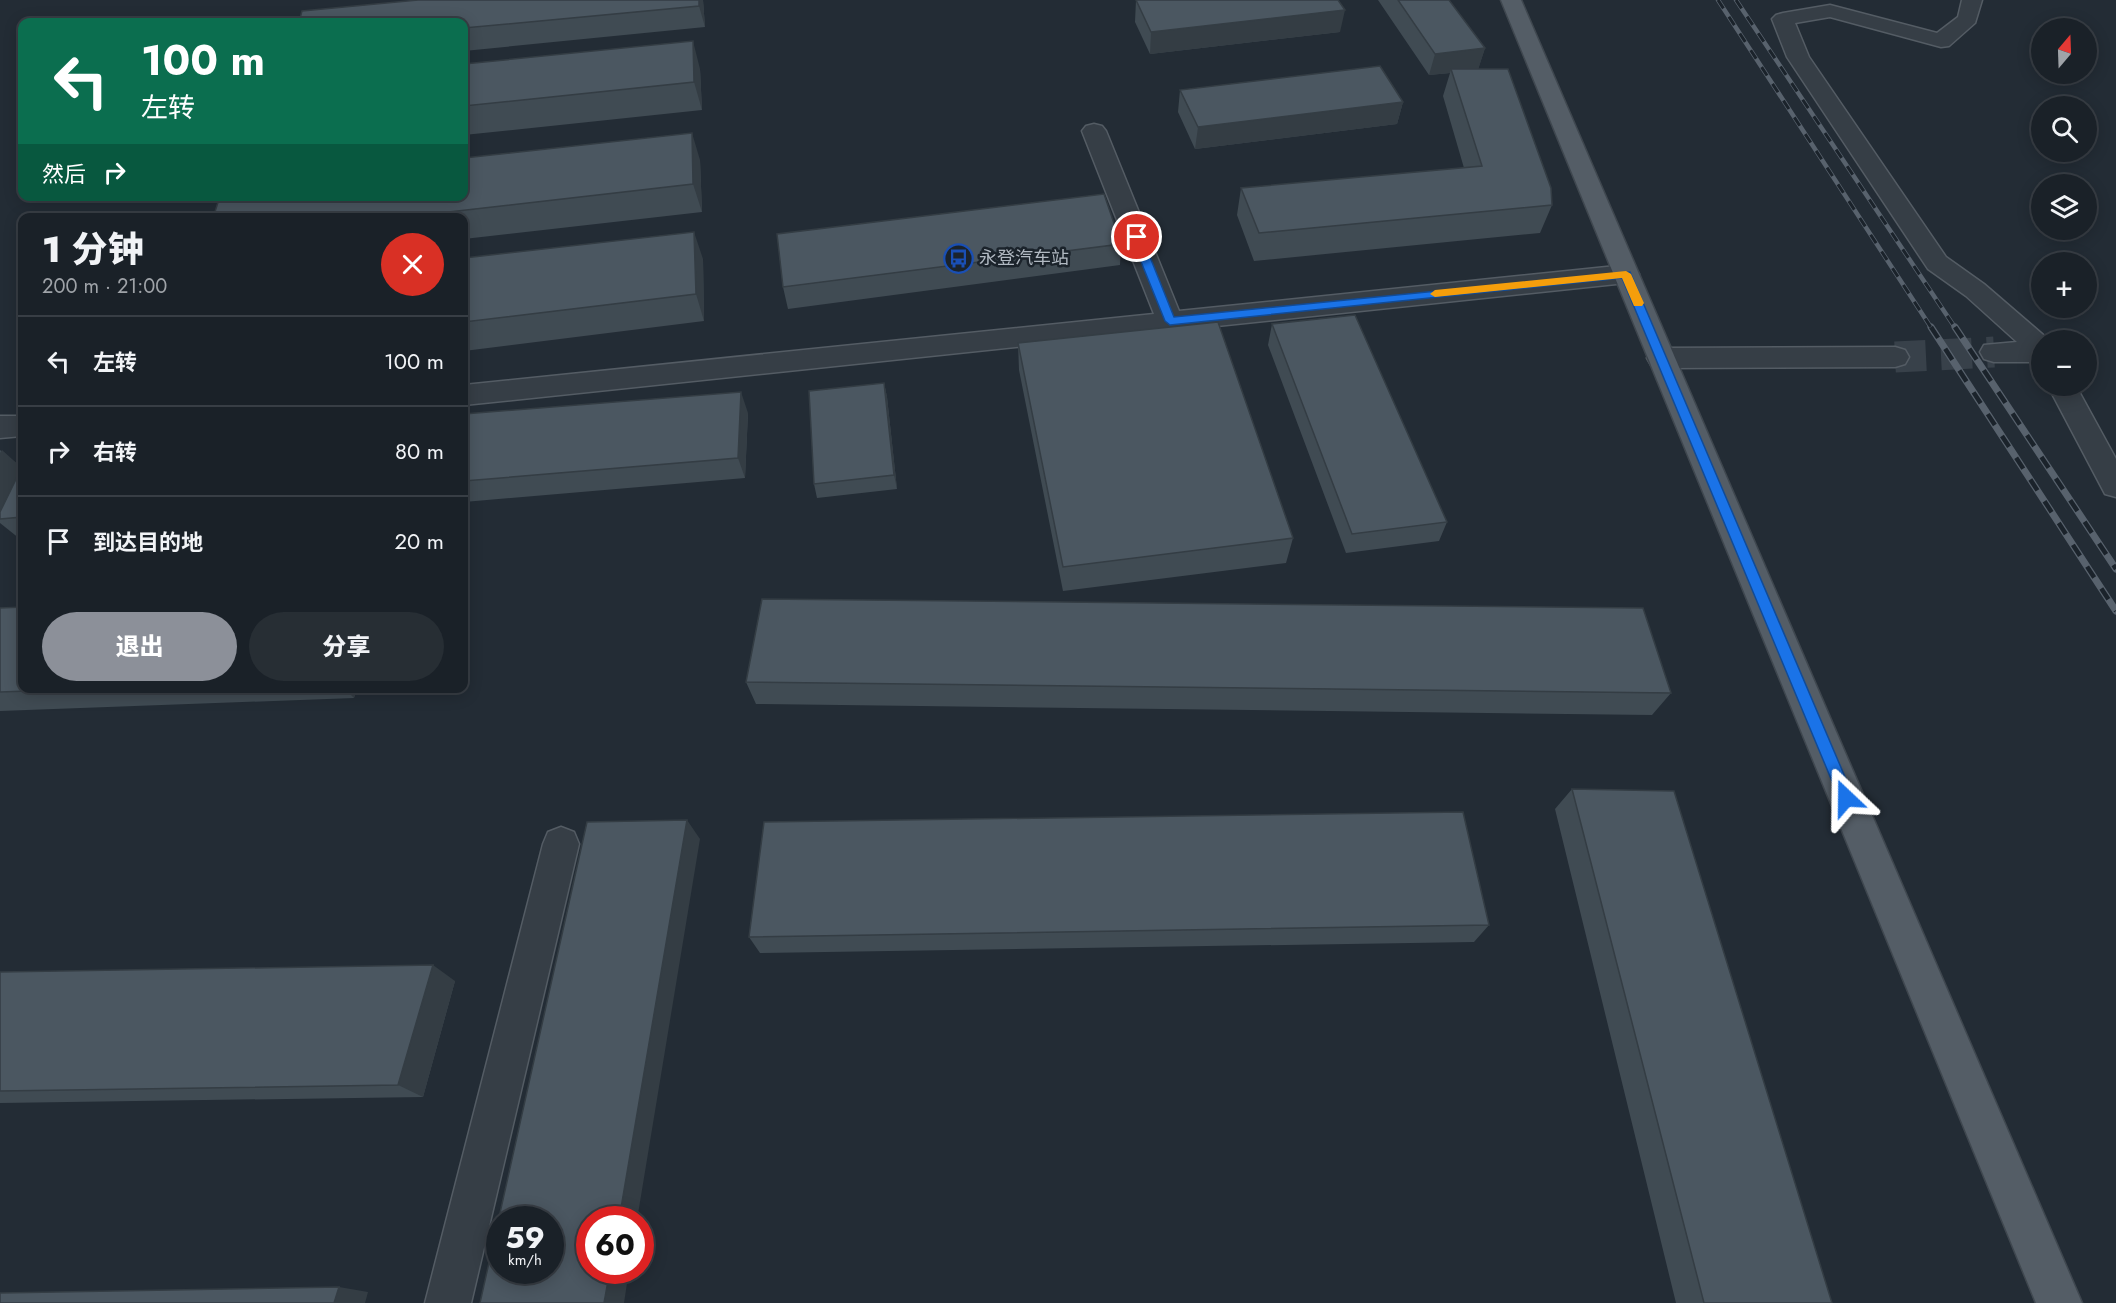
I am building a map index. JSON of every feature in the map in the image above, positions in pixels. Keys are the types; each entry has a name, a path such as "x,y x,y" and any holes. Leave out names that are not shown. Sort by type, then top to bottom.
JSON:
{"main road":[{"path":"1510,0 2059,1303"}],"street":[{"path":"1972,0 1968,19 1941,41 1830,11 1783,19 1798,57 1937,262 1975,290 2031,341"},
{"path":"1094,131 1170,321"},
{"path":"468,395 1626,274"},
{"path":"1994,352 2031,351"},
{"path":"1661,358 1895,357"},
{"path":"2067,396 2116,486"},
{"path":"0,427 18,426"},
{"path":"448,1303 561,844"}],"building":[{"path":"418,0 699,0 699,6 468,28 468,18 300,18 302,11"},
{"path":"1136,0 1338,0 1345,10 1151,32"},
{"path":"1398,0 1449,0 1485,48 1435,54"},
{"path":"693,41 694,82 468,106 468,64"},
{"path":"1380,66 1403,102 1198,127 1180,90"},
{"path":"1451,69 1508,69 1551,188 1552,205 1259,233 1241,188 1482,166"},
{"path":"692,133 693,184 440,213 215,213 218,201 468,201 468,158"},
{"path":"1104,194 1121,244 783,287 777,234"},
{"path":"694,232 696,294 468,322 468,258"},
{"path":"1355,315 1447,522 1352,534 1272,324"},
{"path":"1218,322 1293,538 1063,567 1018,343"},
{"path":"884,383 894,475 814,484 809,391"},
{"path":"741,392 738,458 468,481 468,414"},
{"path":"18,475 18,517 0,519 0,512"},
{"path":"762,599 1643,608 1671,693 746,682"},
{"path":"18,607 18,691 0,692 0,608"},
{"path":"1572,789 1674,791 1832,1303 1704,1303"},
{"path":"1463,812 1489,925 749,937 764,822"},
{"path":"687,820 621,1206 576,1206 576,1284 607,1284 604,1303 480,1303 486,1276 486,1284 564,1284 564,1206 502,1206 587,822"},
{"path":"433,965 398,1085 0,1091 0,972"},
{"path":"339,1287 334,1303 0,1303 0,1293"}],"tunnel":[{"path":"1895,357 1994,352"}],"railway":[{"path":"1718,0 1932,329"},
{"path":"1736,0 1956,329"},
{"path":"1931,327 2116,611"},
{"path":"1955,327 2116,569"}],"slow traffic":[{"path":"1435,294 1626,274 1638,303"}],"place":[{"name":"永登汽车站","path":"958,258"}],"route":[{"path":"1137,237 1170,321 1626,274 1846,798"}]}
